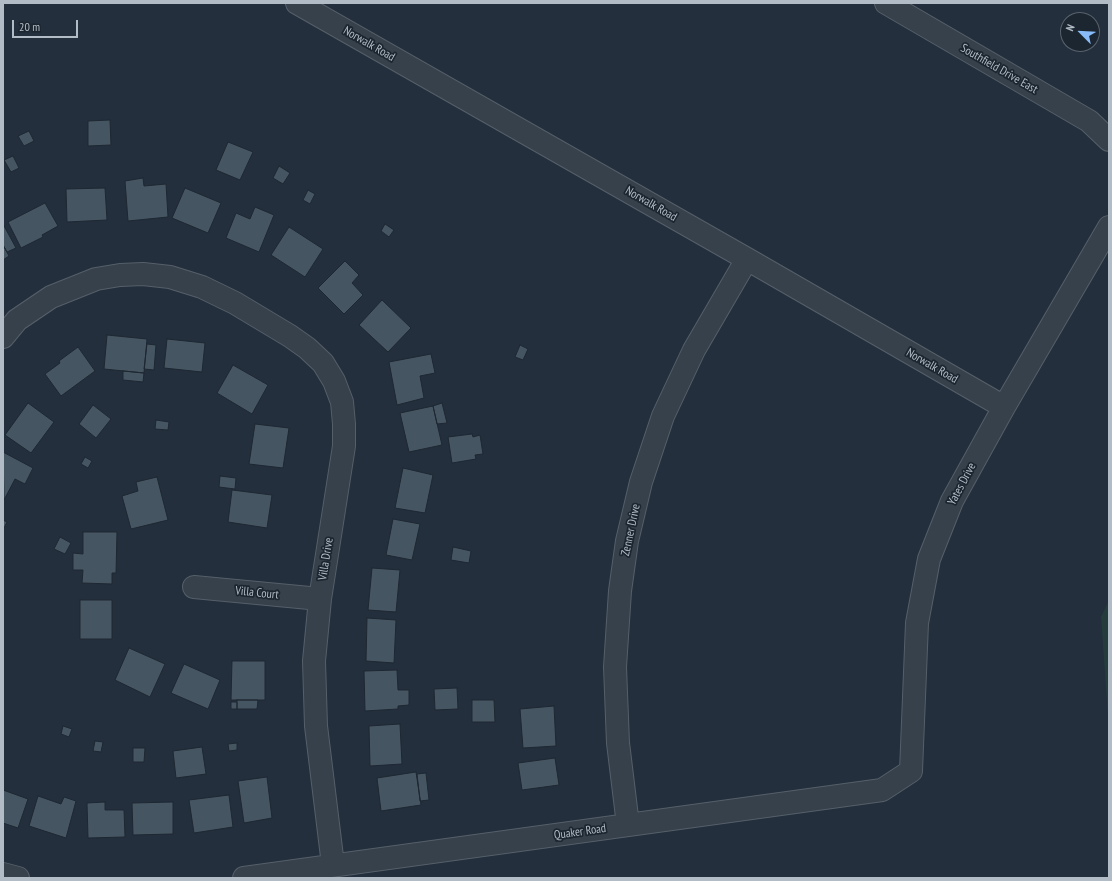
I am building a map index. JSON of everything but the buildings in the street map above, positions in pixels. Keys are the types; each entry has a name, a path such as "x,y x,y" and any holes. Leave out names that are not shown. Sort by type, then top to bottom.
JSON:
{"street":[{"name":"Norwalk Road","path":"297,3 748,259 1004,407"},
{"name":"Southfield Drive East","path":"886,3 1089,121 1109,140"},
{"name":"Yates Drive","path":"911,771 916,622 929,559 952,501 1004,407 1109,227"},
{"name":"Zenner Drive","path":"628,825 618,743 615,667 620,591 627,541 641,482 662,416 694,350 748,259"},
{"name":"Villa Drive","path":"3,337 17,320 51,296 96,279 120,275 170,277 202,287 235,303 290,336 307,348 323,363 334,381 342,402 344,446 320,599 314,661 316,726 333,866"},
{"name":"Villa Court","path":"194,587 320,599"},
{"name":"Quaker Road","path":"244,878 882,790 911,771"},
{"path":"3,874 18,878"}],"green space":[{"path":"1109,600 1109,730 1101,617"}]}
